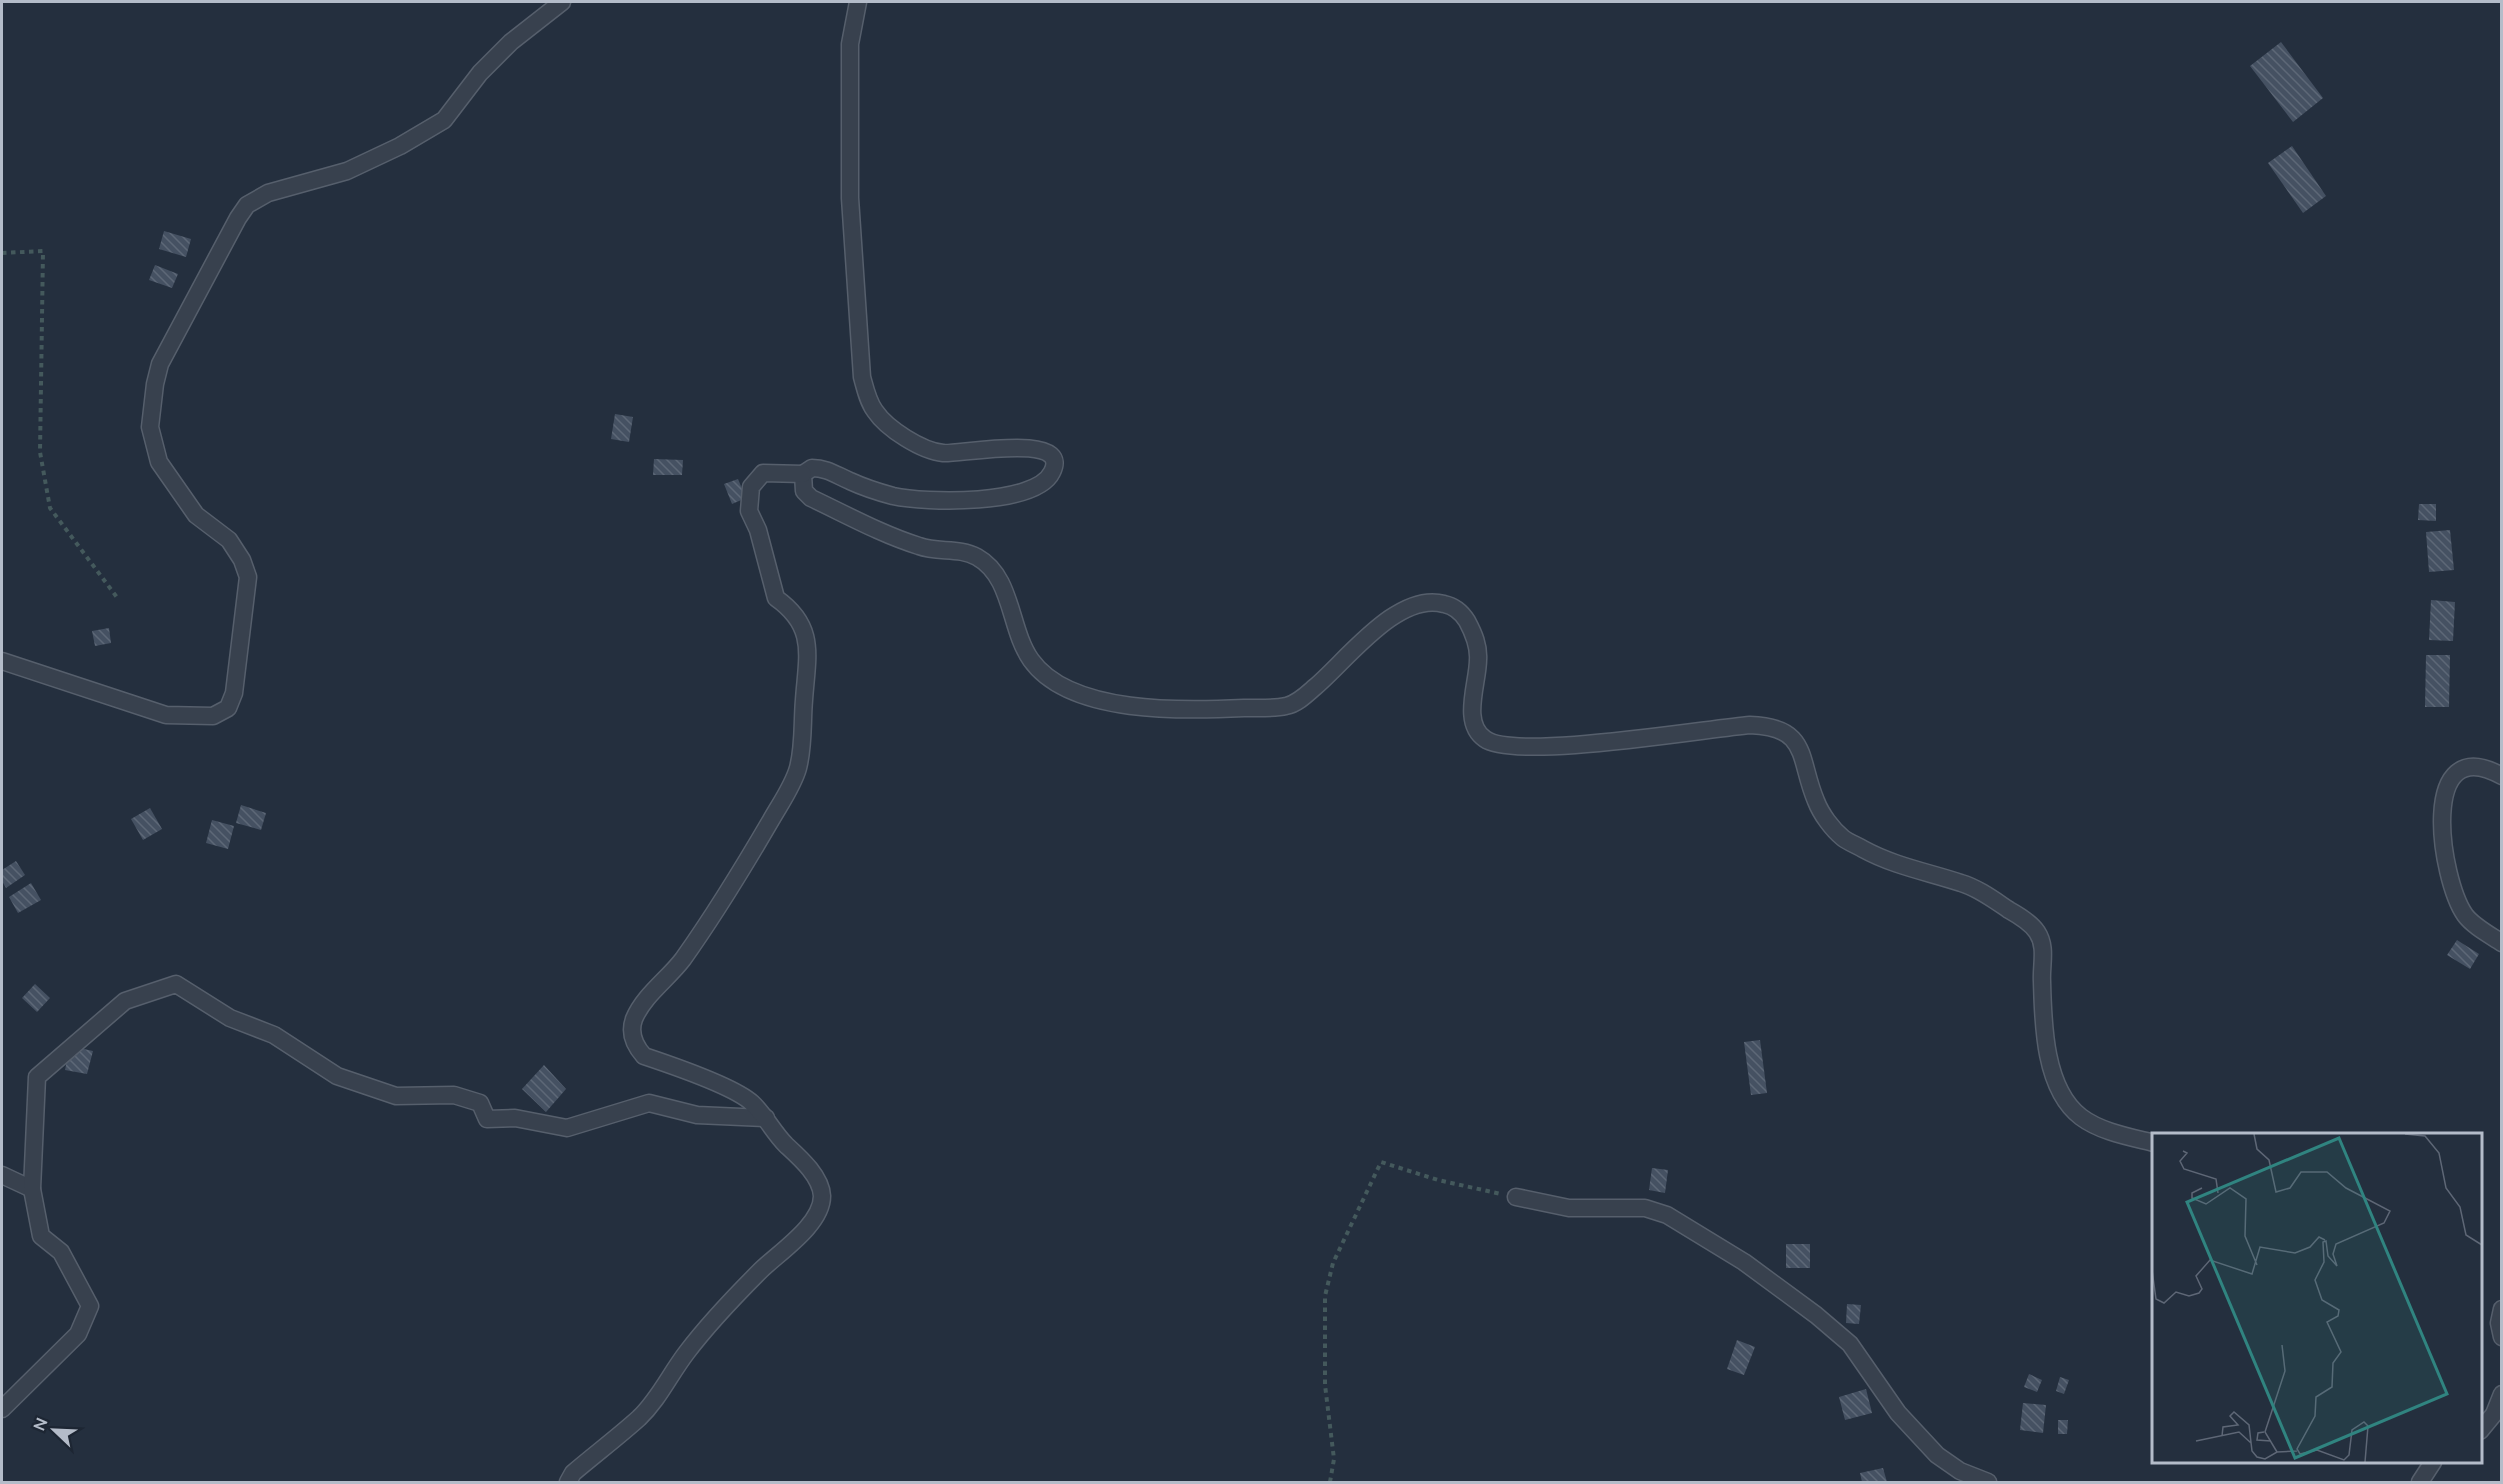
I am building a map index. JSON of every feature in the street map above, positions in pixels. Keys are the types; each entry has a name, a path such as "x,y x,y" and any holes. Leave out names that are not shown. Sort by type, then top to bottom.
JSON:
{"street":[{"path":"2,661 166,715 213,716 228,708 234,693 248,577 242,560 230,540 196,515 159,462 150,427 154,384 160,364 247,205 268,193 347,171 400,146 444,120 480,73 503,50 562,2"},
{"path":"568,1482 573,1473 640,1417 660,1394 685,1354 716,1315 778,1253 799,1238 816,1214 822,1196 802,1157 785,1144 750,1101 644,1056 637,1049 631,1033 634,1019 645,1002 676,969 731,887 798,769 804,735 804,700 808,674 807,649 802,624 789,608 776,598 758,530 749,511 751,487 763,473 803,474 812,468 820,468 860,486 894,496 944,501 1002,497 1036,488 1046,481 1053,472 1055,464 1050,455 1041,449 993,448 943,453 914,442 889,426 874,410 867,396 862,377 850,198 850,44 858,2"},
{"path":"803,474 804,491 811,498 861,523 924,548 955,550 976,557 990,567 1002,585 1019,638 1031,661 1047,677 1091,698 1185,710 1287,706 1328,676 1373,630 1412,606 1427,601 1447,604 1462,613 1475,635 1478,659 1473,696 1475,728 1485,739 1500,745 1557,746 1750,725 1770,726 1783,732 1796,742 1802,753 1816,802 1828,821 1843,838 1899,866 1963,883 2017,915 2037,931 2043,947 2042,977 2046,1039 2056,1082 2067,1102 2082,1118 2116,1133 2152,1142"},
{"path":"2502,776 2488,768 2472,766 2457,773 2446,787 2441,804 2446,858 2454,892 2466,916 2502,943"},
{"path":"2,1409 78,1334 90,1306 61,1252 41,1236 32,1189 36,1077 125,1001 176,984 230,1018 274,1035 337,1076 396,1096 454,1095 480,1103 487,1119 515,1118 567,1128 649,1103 697,1115 766,1118"},
{"path":"2,1175 32,1189"},
{"path":"1516,1197 1569,1208 1645,1208 1677,1221 1744,1262 1816,1315 1850,1344 1898,1413 1937,1455 1960,1471 1988,1482"},
{"path":"2502,1309 2499,1323 2502,1337"},
{"path":"2482,1430 2493,1414 2502,1394"},
{"path":"2420,1482 2432,1463"}],"path":[{"path":"2,253 43,251 40,452 50,508 119,600"},
{"path":"1330,1482 1334,1459 1325,1386 1325,1296 1334,1263 1381,1162 1438,1180 1516,1197"}],"building":[{"path":"2281,42 2323,98 2293,122 2250,66"},
{"path":"2292,146 2326,196 2303,213 2268,163"},
{"path":"164,231 191,239 186,257 159,249"},
{"path":"155,265 178,274 172,288 149,280"},
{"path":"615,414 633,417 629,442 611,439"},
{"path":"654,459 683,460 682,475 653,475"},
{"path":"738,479 746,498 732,504 724,484"},
{"path":"2419,504 2436,504 2436,521 2418,520"},
{"path":"2450,530 2454,570 2429,572 2426,532"},
{"path":"2431,600 2455,602 2453,641 2429,640"},
{"path":"109,628 111,643 95,646 92,631"},
{"path":"2426,655 2450,655 2449,707 2425,707"},
{"path":"241,805 266,813 261,830 236,823"},
{"path":"150,808 162,829 143,840 131,819"},
{"path":"212,820 234,826 228,849 206,843"},
{"path":"16,861 25,875 6,888 2,881 2,870"},
{"path":"31,883 41,900 18,913 9,897"},
{"path":"2457,940 2479,954 2470,969 2447,955"},
{"path":"35,984 50,998 37,1012 22,998"},
{"path":"1760,1040 1767,1093 1751,1095 1744,1042"},
{"path":"70,1046 93,1051 87,1074 65,1070"},
{"path":"544,1065 566,1089 546,1112 522,1089"},
{"path":"1652,1168 1668,1170 1665,1193 1649,1190"},
{"path":"1786,1244 1810,1244 1810,1268 1786,1268"},
{"path":"1847,1304 1861,1305 1859,1324 1846,1323"},
{"path":"1737,1340 1755,1347 1744,1375 1727,1369"},
{"path":"2029,1374 2042,1380 2037,1392 2024,1387"},
{"path":"2060,1377 2069,1380 2064,1394 2056,1391"},
{"path":"1866,1389 1872,1413 1845,1420 1839,1397"},
{"path":"2023,1403 2046,1405 2043,1433 2020,1430"},
{"path":"2058,1420 2068,1420 2067,1434 2058,1434"},
{"path":"1883,1468 1887,1482 1862,1482 1860,1473"}]}
